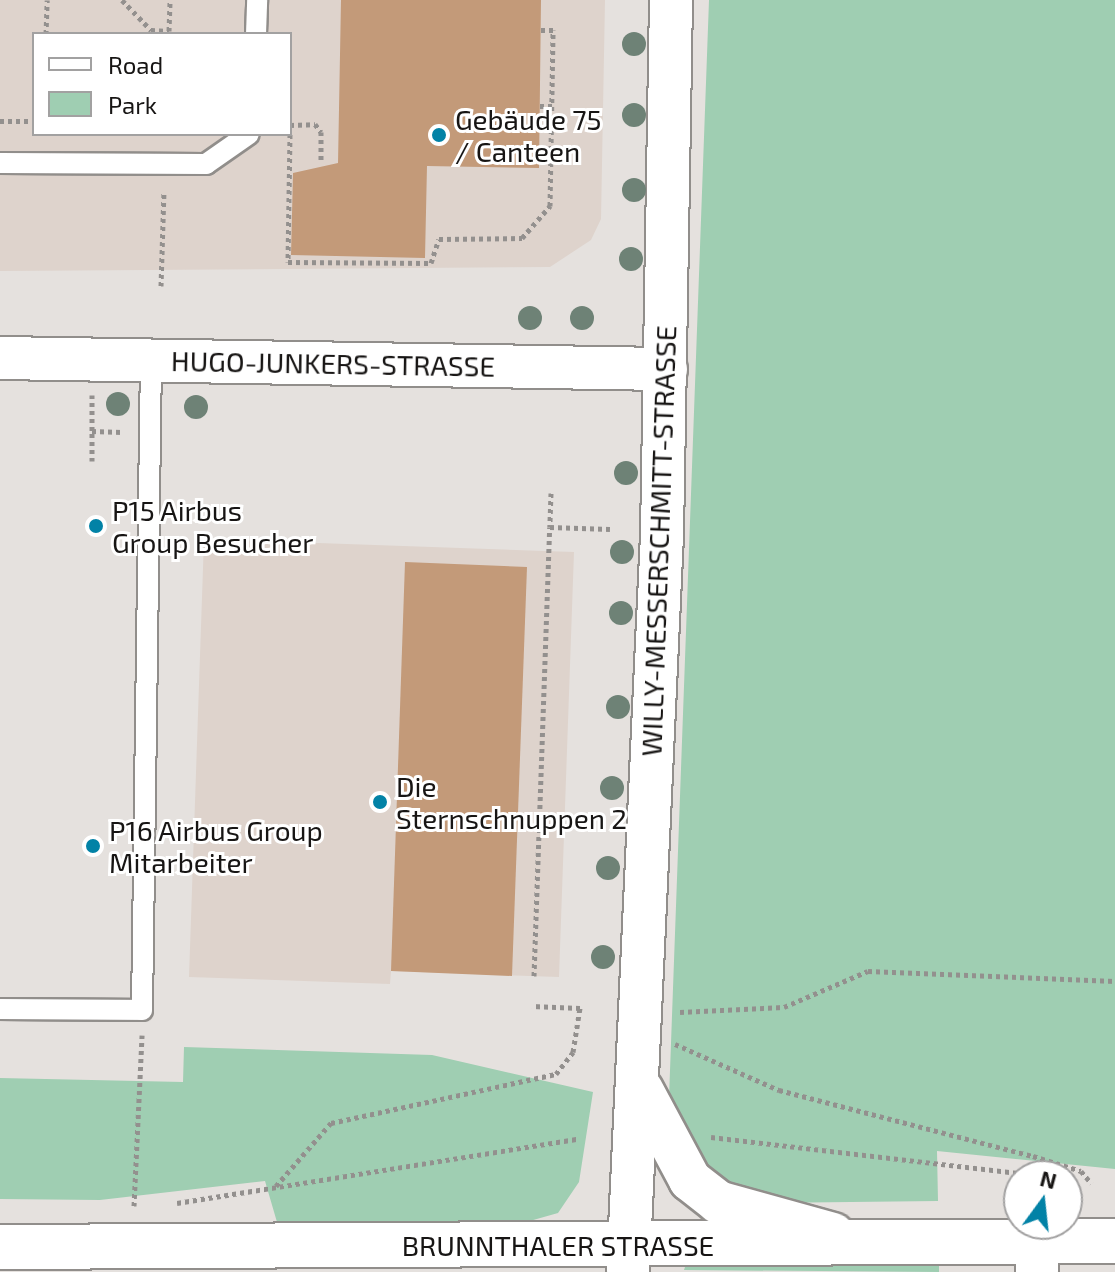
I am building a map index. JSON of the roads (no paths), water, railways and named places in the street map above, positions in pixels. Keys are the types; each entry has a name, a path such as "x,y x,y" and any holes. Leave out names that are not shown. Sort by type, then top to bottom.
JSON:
{"main road":[{"name":"BRUNNTHALER STRASSE","path":"0,1247 628,1258 877,1244 1036,1257 1115,1241"}],"street":[{"name":"WILLY-MESSERSCHMITT-STRASSE","path":"628,1258 639,1082 666,369 671,0"},
{"name":"HUGO-JUNKERS-STRASSE","path":"0,358 666,369"},
{"name":"WILLY-MESSERSCHMITT-STRASSE","path":"639,1082 669,1154 718,1202 877,1244"}],"lane":[{"path":"256,32 257,0"},
{"path":"0,163 206,164 246,136"},
{"path":"0,1009 142,1010 151,360"}],"place":[{"name":"Gebäude 75 / Canteen","path":"439,135"},
{"name":"P15 Airbus Group Besucher","path":"96,526"},
{"name":"Die Sternschnuppen 2","path":"380,802"},
{"name":"P16 Airbus Group Mitarbeiter","path":"93,846"}]}
